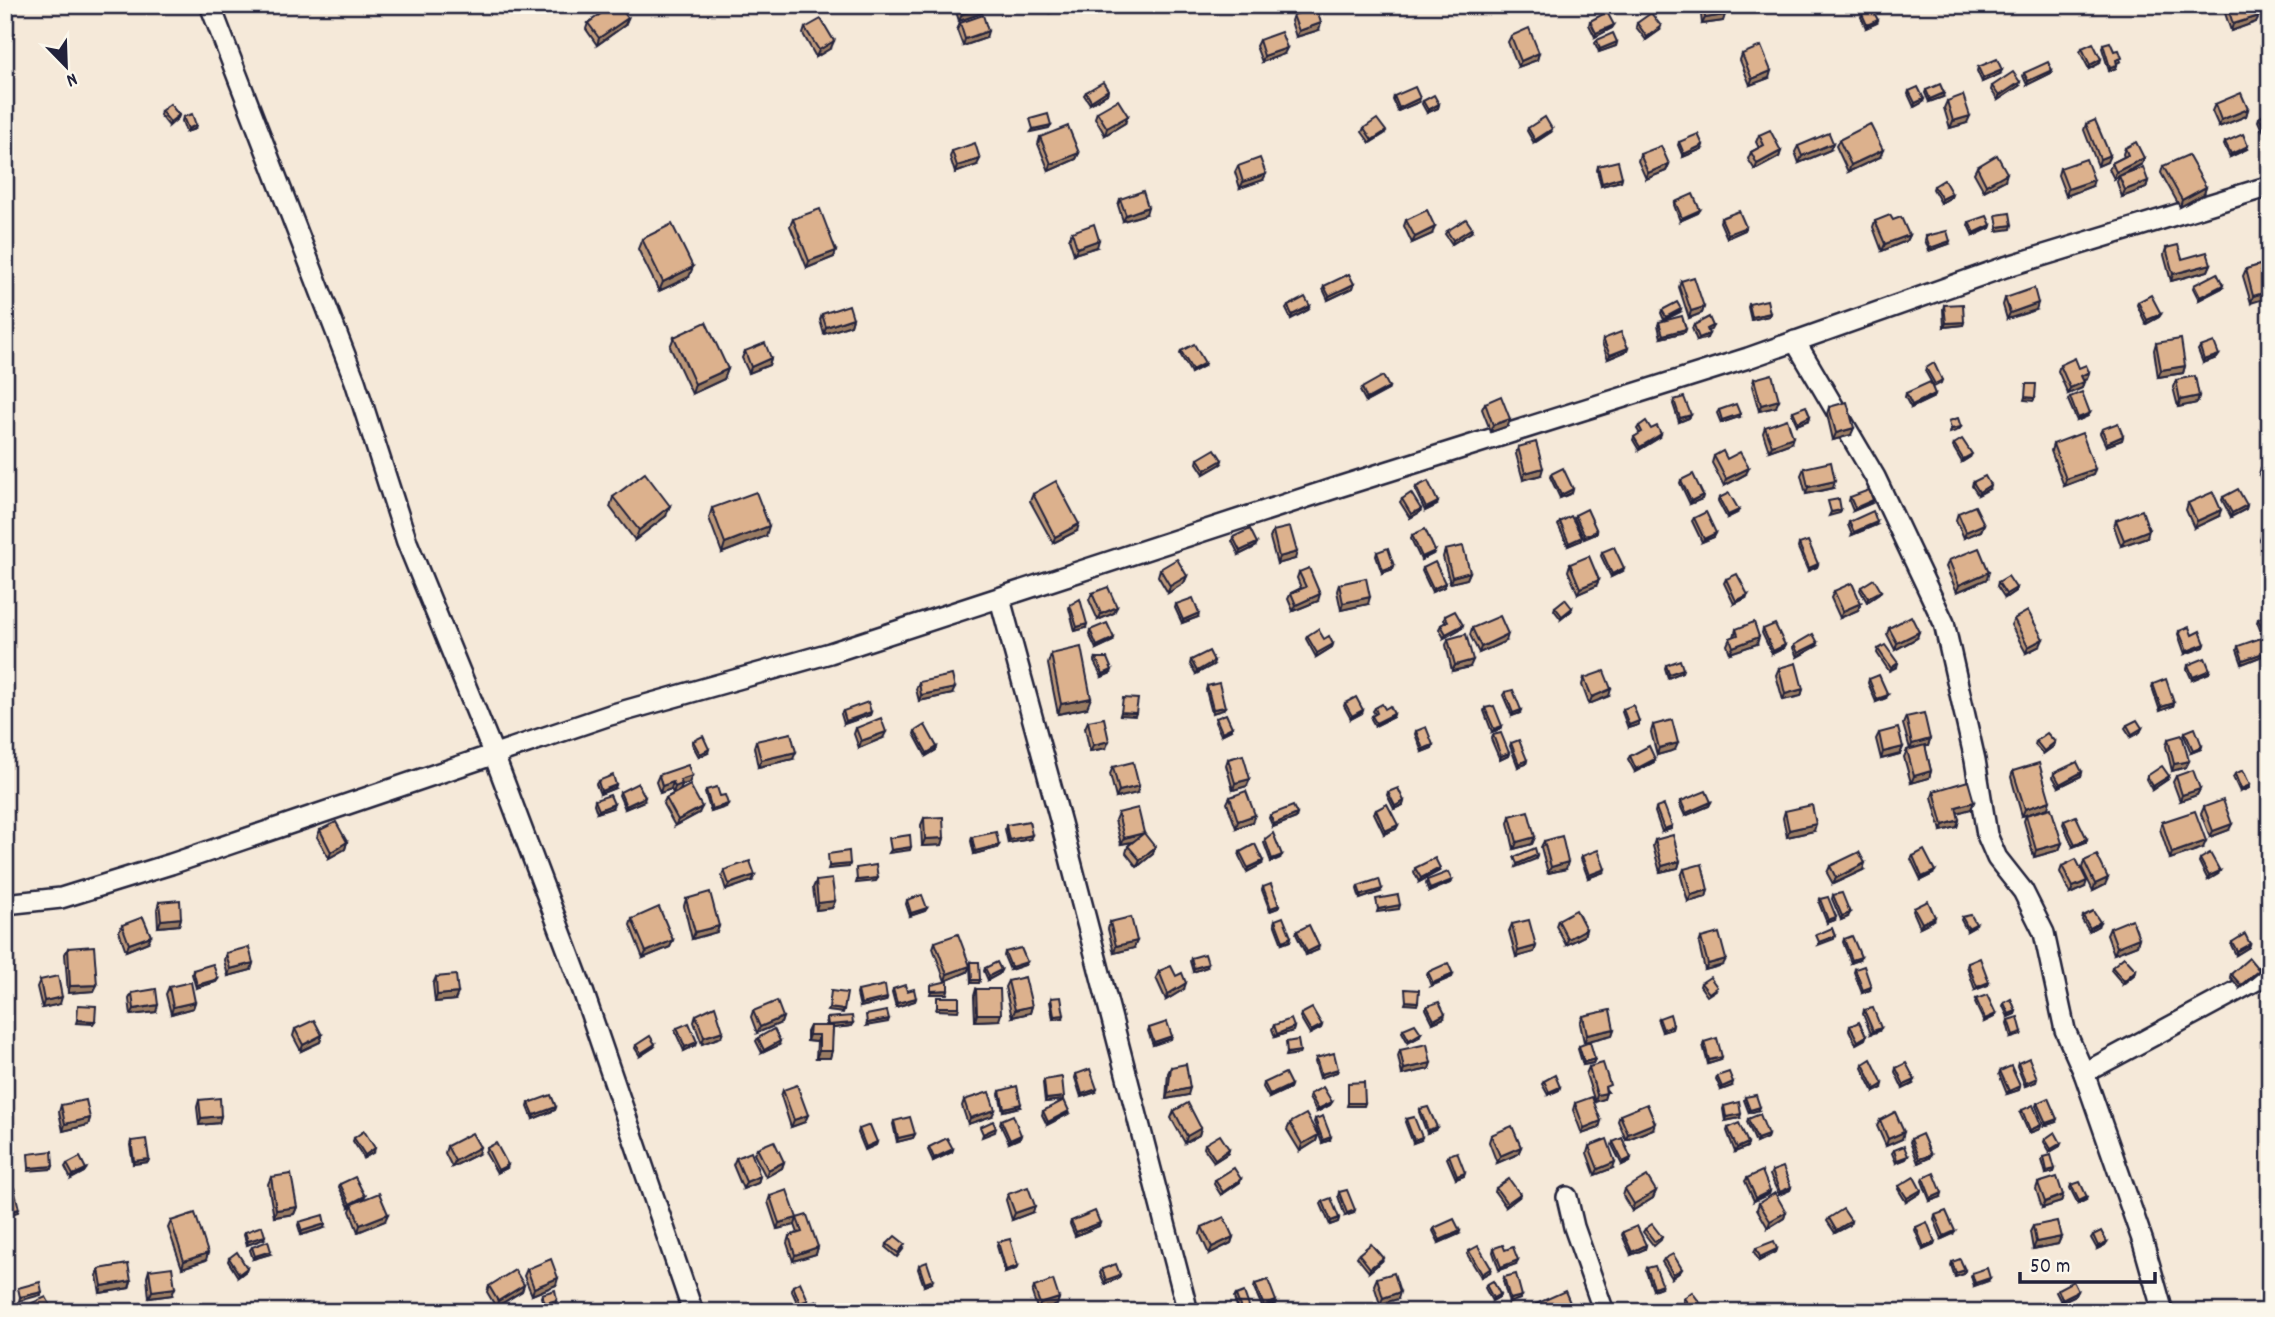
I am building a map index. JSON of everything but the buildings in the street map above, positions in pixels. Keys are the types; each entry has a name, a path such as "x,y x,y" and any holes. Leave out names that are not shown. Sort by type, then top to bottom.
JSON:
{"street":[{"path":"210,5 355,380 407,542 494,755 583,990 693,1312"},
{"path":"5,904 61,898 610,715 830,653 1795,341 2004,267 2270,186"},
{"path":"1795,341 1875,477 1944,623 1975,760 1987,835 1997,858 2023,891 2044,933 2065,1030 2084,1073 2143,1242 2163,1312"},
{"path":"1000,598 1065,836 1188,1312"},
{"path":"2084,1073 2270,974"},
{"path":"1567,1197 1574,1227 1604,1312"}]}
